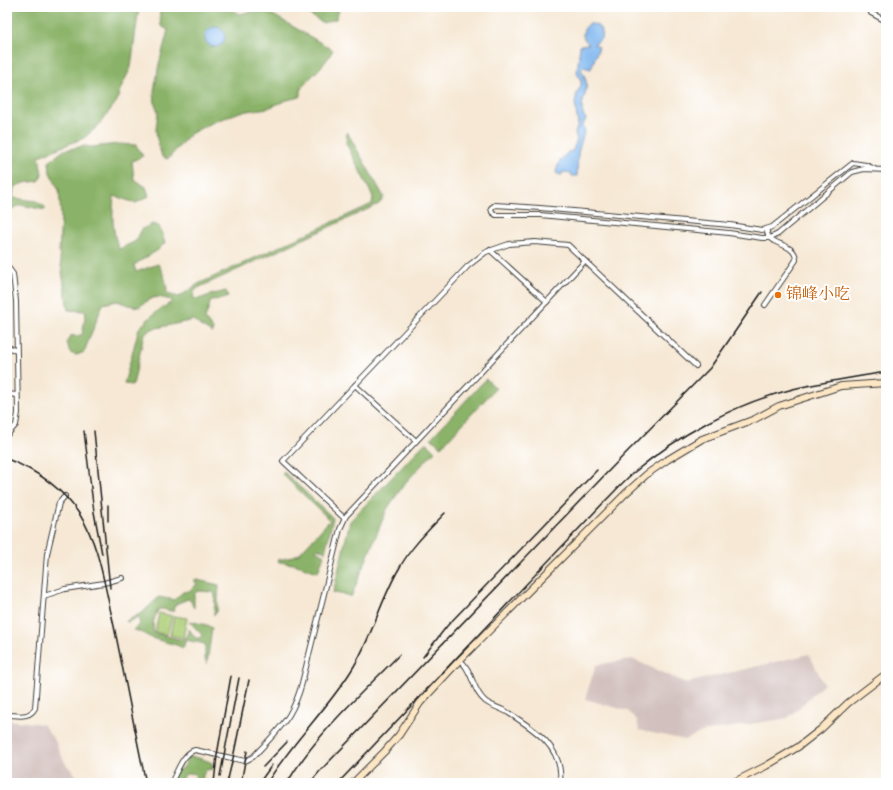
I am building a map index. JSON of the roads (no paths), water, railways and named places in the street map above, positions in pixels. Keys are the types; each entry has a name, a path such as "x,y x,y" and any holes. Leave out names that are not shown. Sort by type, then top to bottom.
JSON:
{"street":[{"path":"871,13 886,21"},
{"path":"875,169 866,165 853,163 772,227 762,230 540,208 495,205 491,208 492,212 496,215 540,215 729,233 772,239 852,172 864,169 886,170"},
{"path":"765,305 796,260 795,253 791,249 772,239 766,233 767,229"},
{"path":"344,518 283,461 468,266 490,250 509,244 522,242 568,245 696,366"},
{"path":"490,250 547,302"},
{"path":"171,783 186,755 190,751 195,750 245,761 251,759 282,725 290,713 302,683 344,518 585,261"},
{"path":"7,266 13,274 16,301 18,418 16,425 7,435"},
{"path":"7,346 16,350"},
{"path":"353,783 390,746 420,703 460,660 625,494 647,474 702,439 755,419 780,406 841,386 886,383"},
{"path":"355,385 416,441"},
{"path":"7,394 17,395"},
{"path":"7,715 26,716 32,713 35,708 50,540 59,503 65,496"},
{"path":"44,596 65,589 104,583 122,578"},
{"path":"460,660 468,668 476,690 485,702 506,712 534,730 553,750 558,761 561,777 560,783"},
{"path":"732,783 766,766 798,747 821,729 848,703 886,674"}],"water":[{"path":"589,24 598,26 602,32 602,35 601,39 594,44 599,47 591,69 583,67 581,69 586,81 586,91 582,109 586,119 582,127 585,129 578,153 577,176 571,176 571,173 562,172 562,175 557,174 556,172 559,162 569,151 572,152 577,140 575,133 578,125 575,103 581,81 577,73 580,45 589,44 583,37 583,31"},
{"path":"215,27 222,30 225,37 222,44 215,47 208,44 205,37 208,30"}],"railway":[{"path":"310,783 625,454 710,368 762,292"},
{"path":"338,783 606,500 629,477 668,446 728,412 771,395 827,382 886,372"},
{"path":"84,431 94,512 102,554"},
{"path":"94,431 110,588"},
{"path":"7,459 18,463 48,481 66,497 87,527 96,551 103,578 146,783"},
{"path":"423,657 447,626 597,470"},
{"path":"108,505 108,521"},
{"path":"267,783 276,768 331,700 351,671 365,646 387,593 404,560 445,513"},
{"path":"287,783 311,748 339,716 399,655"},
{"path":"214,783 217,755 231,676"},
{"path":"220,776 239,678"},
{"path":"227,783 249,680"},
{"path":"263,767 287,742"},
{"path":"241,783 247,751"},
{"path":"259,783 272,765"}],"place":[{"name":"锦峰小吃","path":"778,295"}]}
